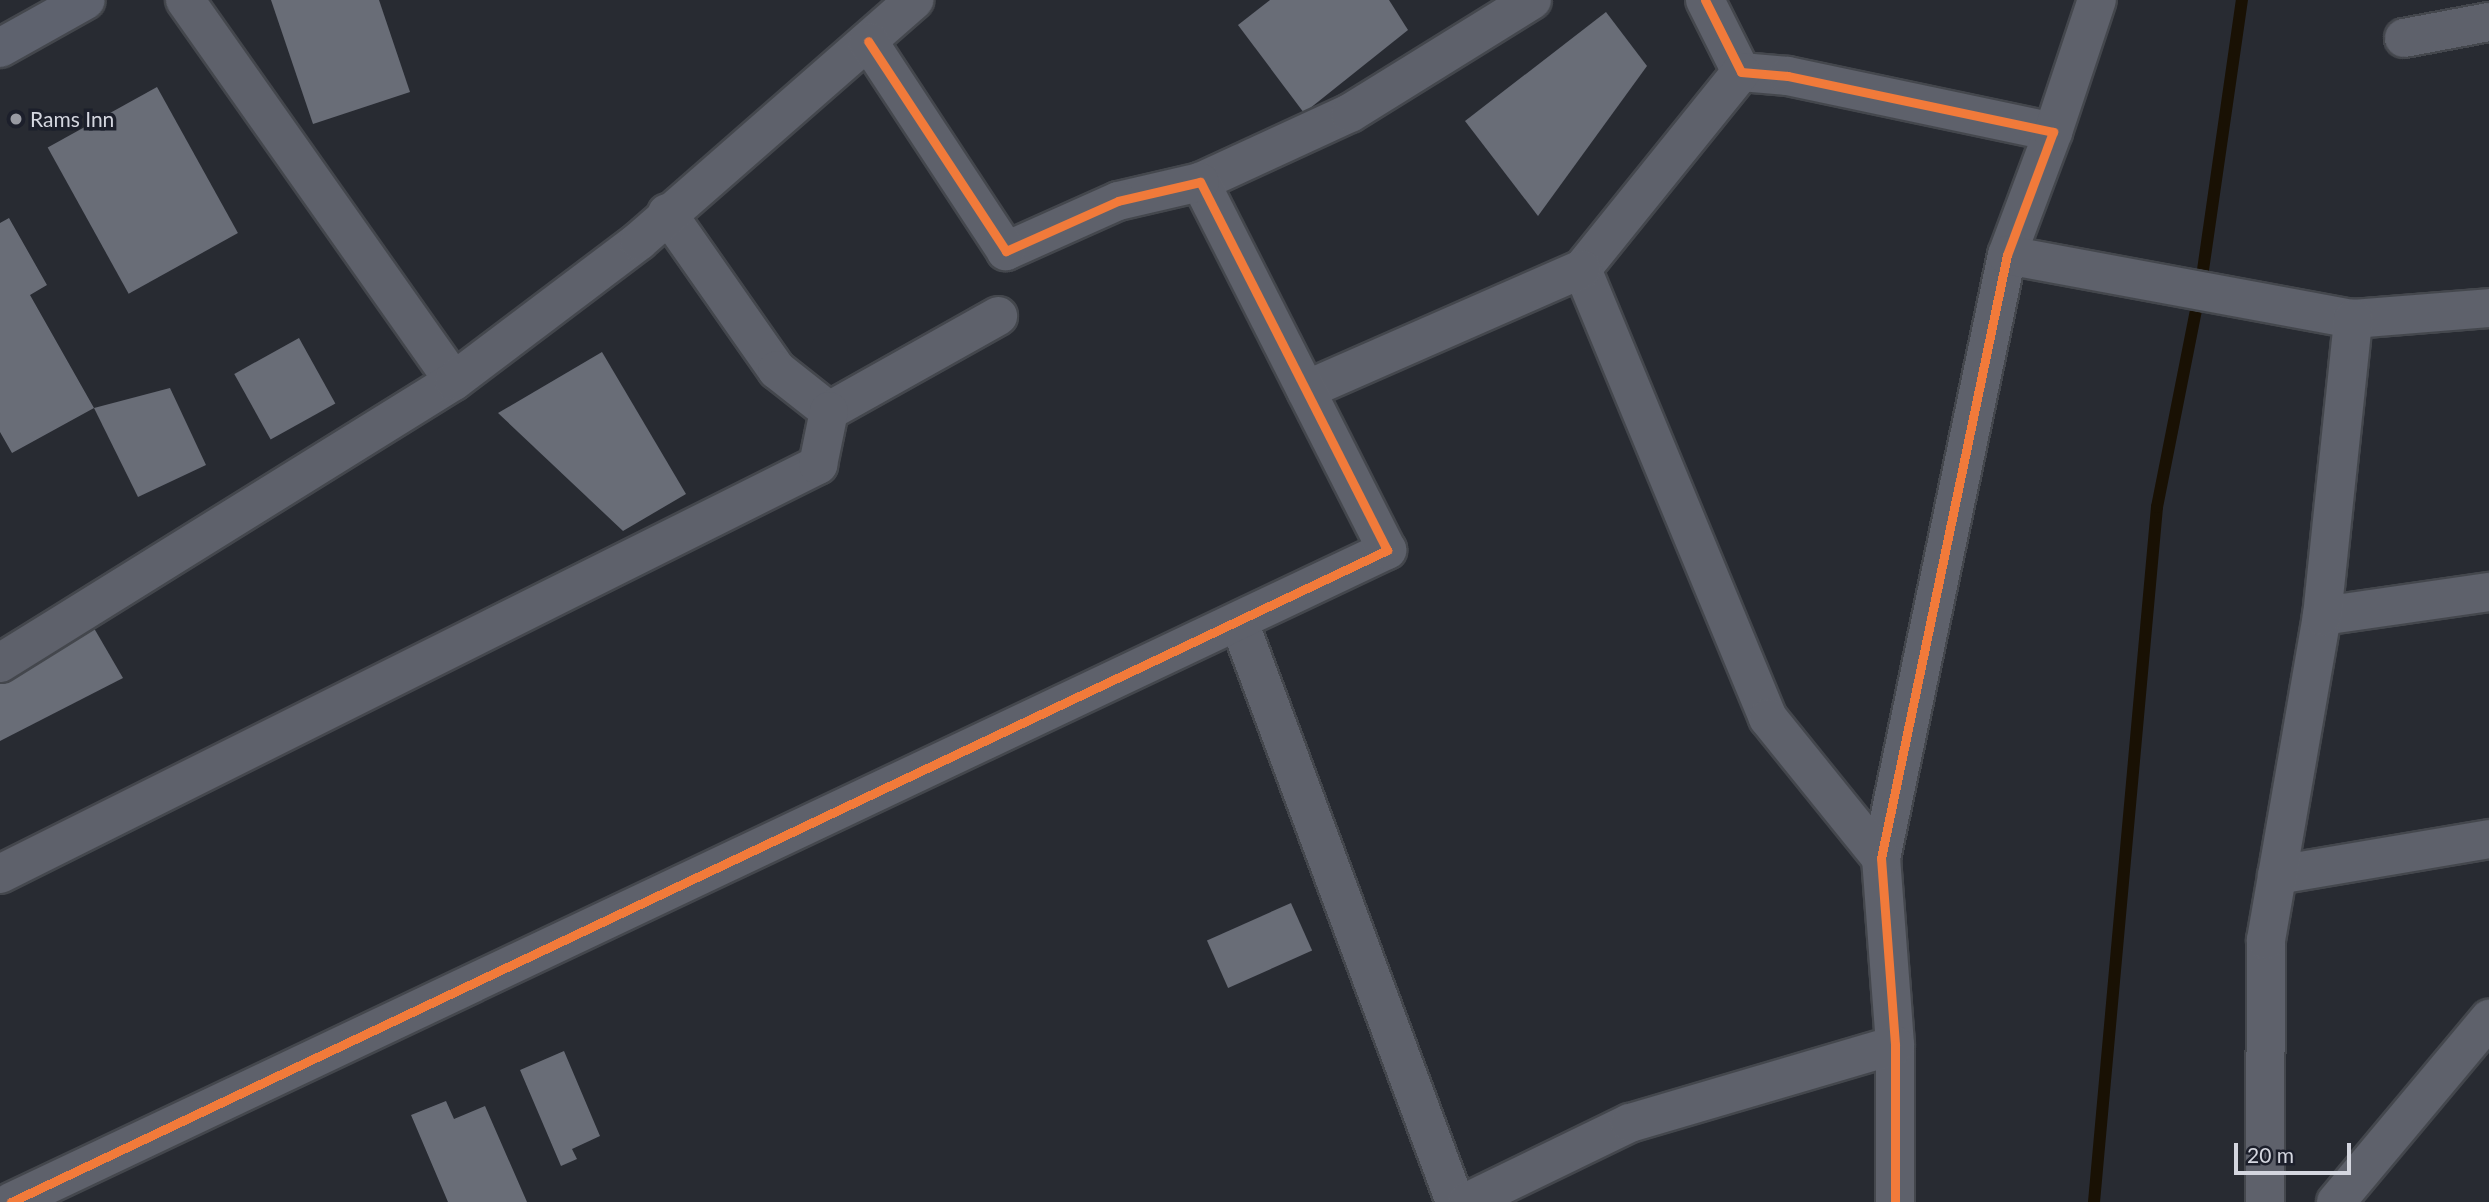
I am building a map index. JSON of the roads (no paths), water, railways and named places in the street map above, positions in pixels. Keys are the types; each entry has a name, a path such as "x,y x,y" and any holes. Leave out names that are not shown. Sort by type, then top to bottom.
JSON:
{"main road":[{"path":"0,48 86,0"}],"street":[{"path":"185,0 454,381"},
{"path":"0,663 454,381 667,213 914,0"},
{"path":"868,41 1006,251 1118,201 1200,182 1350,113 1532,0"},
{"path":"1705,0 1741,72"},
{"path":"1895,1202 1895,1045 1881,858 2007,255 2053,132 2097,0"},
{"path":"2404,38 2489,22"},
{"path":"1306,390 1582,269 1741,72"},
{"path":"1741,72 1788,76 2053,132"},
{"path":"11,1202 1387,550 1200,182"},
{"path":"667,213 778,370 829,411"},
{"path":"2007,255 2353,319 2489,308"},
{"path":"1582,269 1768,718 1881,858"},
{"path":"0,874 818,465 829,411 998,316"},
{"path":"2265,1202 2266,940 2322,616 2353,319"},
{"path":"2322,616 2489,592"},
{"path":"1239,622 1455,1202"},
{"path":"2277,875 2489,839"},
{"path":"2336,1202 2489,1019"},
{"path":"1467,1202 1630,1123 1895,1045"}],"waterway":[{"path":"2203,270 2242,0"},
{"path":"2094,1202 2157,507 2196,310"}],"place":[{"name":"Rams Inn","path":"16,119"}]}
